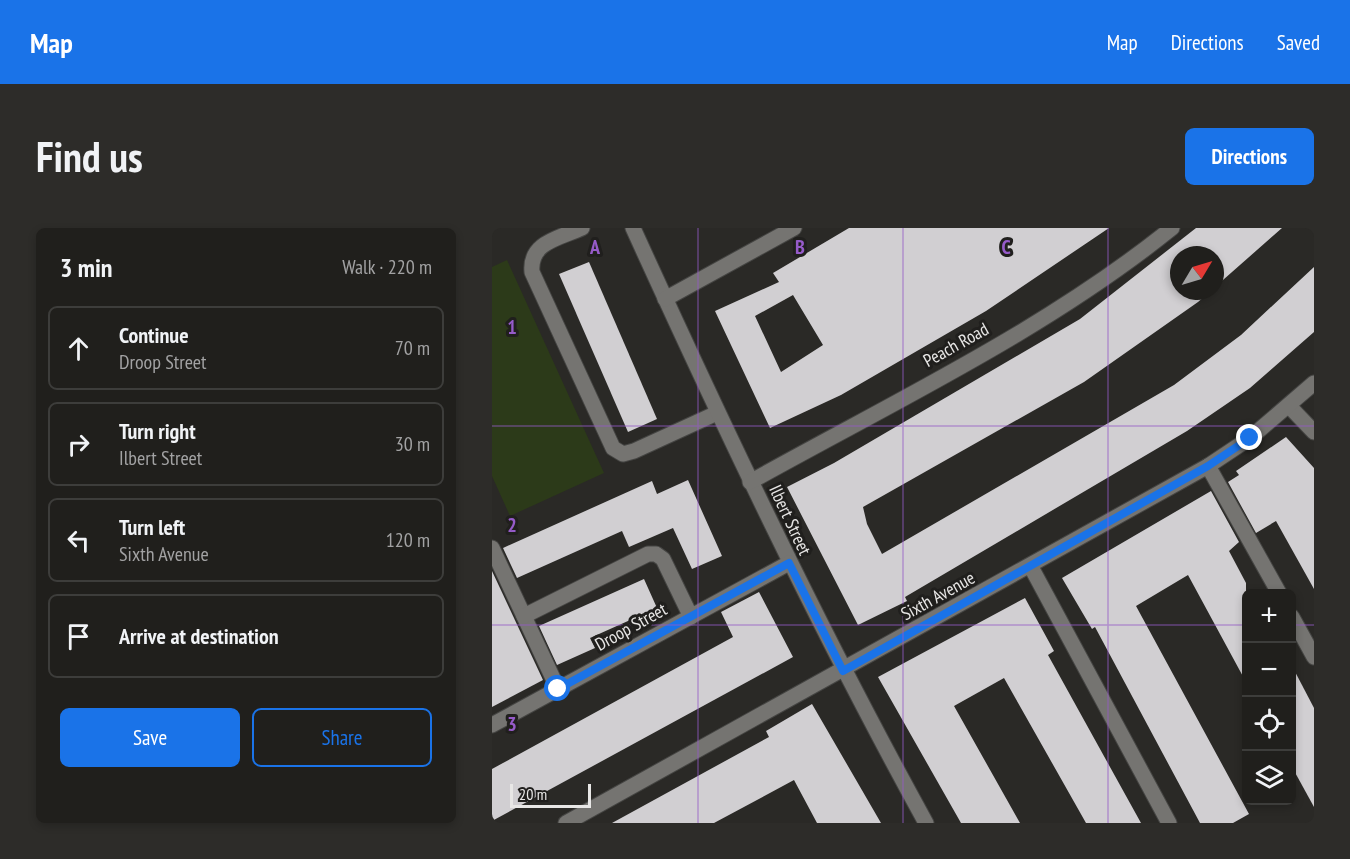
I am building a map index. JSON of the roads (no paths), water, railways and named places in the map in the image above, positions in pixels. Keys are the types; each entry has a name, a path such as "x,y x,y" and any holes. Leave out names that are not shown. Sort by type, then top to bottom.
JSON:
{"street":[{"path":"582,228 537,249 532,256 532,272 613,448 623,453 634,451 717,413"},
{"name":"Ilbert Street","path":"633,228 717,413 789,563 843,671 926,823"},
{"path":"665,299 794,228"},
{"name":"Peach Road","path":"750,482 984,353 1067,304 1135,258 1172,228"},
{"name":"Sixth Avenue","path":"566,823 1031,567 1208,466 1290,406 1314,383"},
{"path":"1290,406 1314,432"},
{"path":"1208,466 1276,589"},
{"path":"492,548 558,689"},
{"path":"525,616 648,554 656,554 663,559 691,616"},
{"name":"Droop Street","path":"492,725 789,563"},
{"path":"1031,567 1169,823"},
{"path":"1296,624 1314,657"}]}
